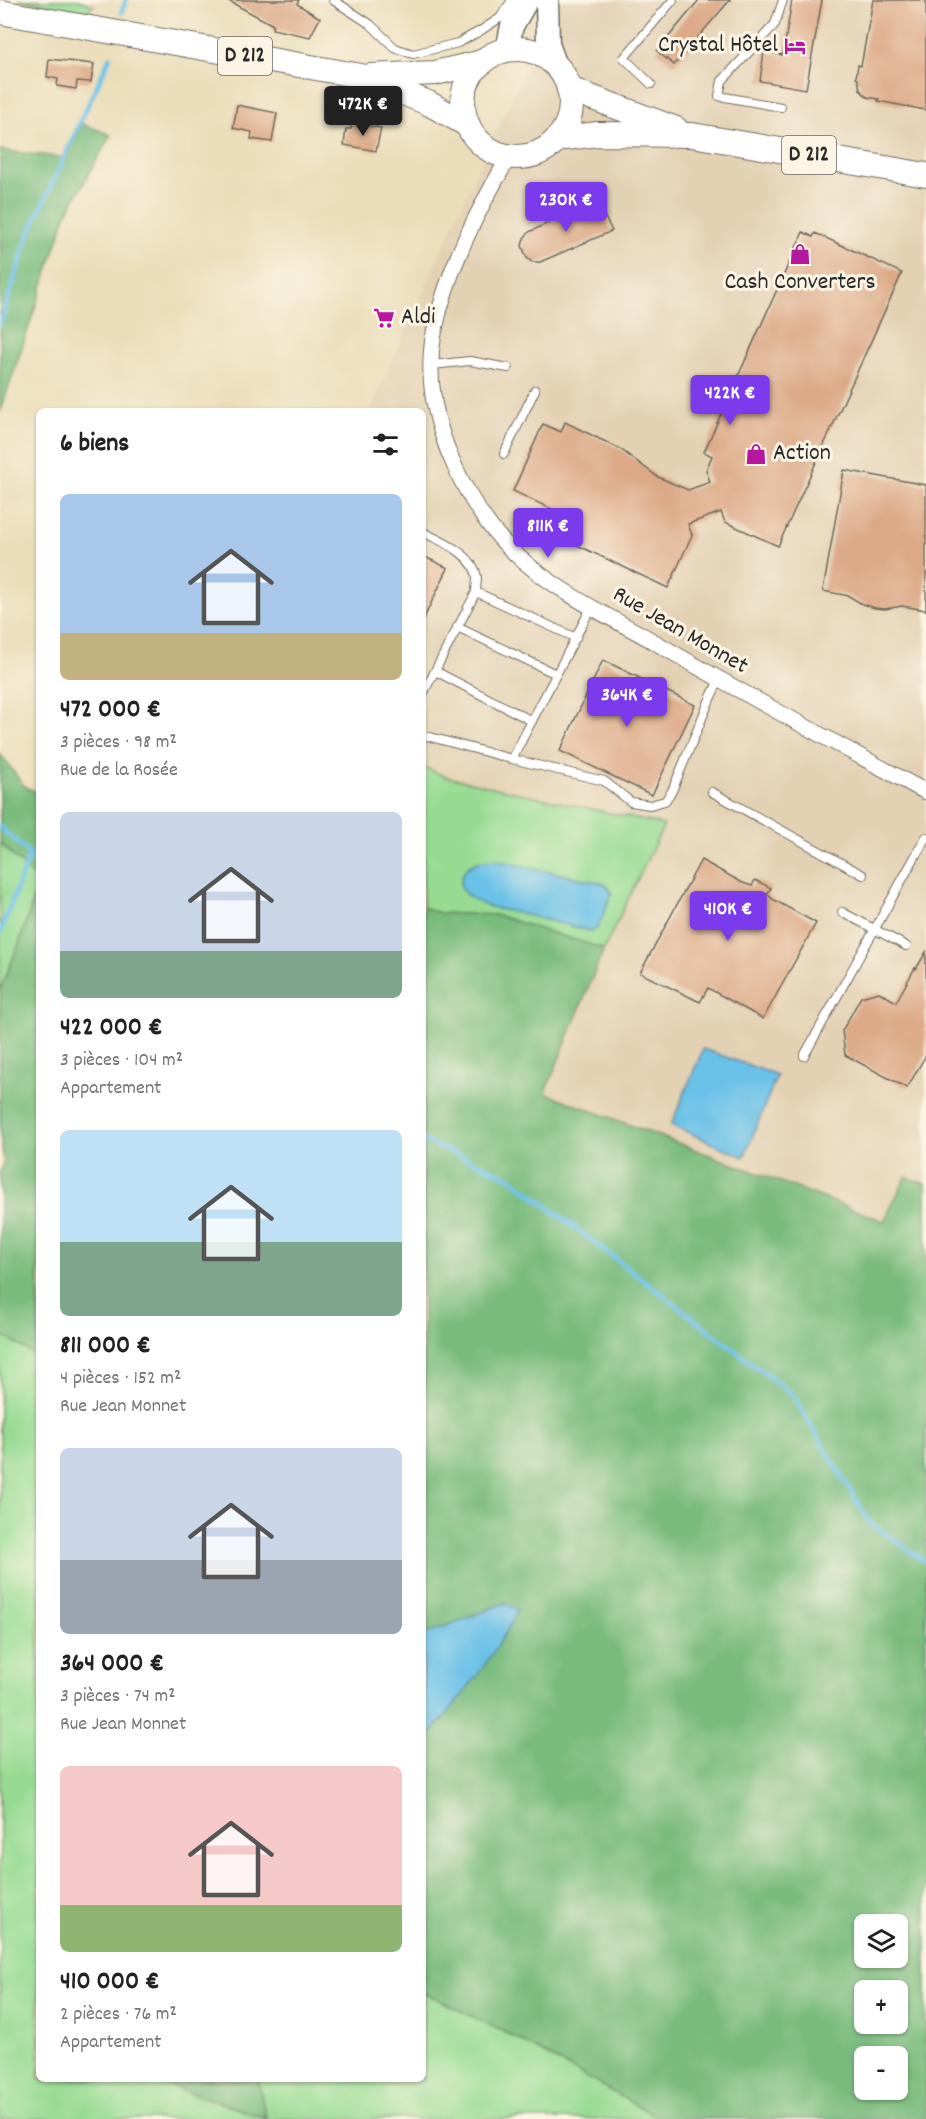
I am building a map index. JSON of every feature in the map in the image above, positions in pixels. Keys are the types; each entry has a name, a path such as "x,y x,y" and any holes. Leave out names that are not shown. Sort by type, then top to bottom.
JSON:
{"main road":[{"name":"D 212","path":"0,12 361,76 435,73 483,62"},
{"path":"507,50 534,52 556,66 569,89 571,102 570,116 557,140 535,154 522,157 492,151 478,140 468,125 464,108 465,91 472,75 483,62 494,54 507,50"},
{"name":"D 212","path":"361,76 428,103 468,125"},
{"name":"D 212","path":"569,89 692,135"},
{"name":"D 212","path":"557,140 598,134 692,135 926,175"}],"street":[{"path":"507,50 512,26 527,0"},
{"path":"547,0 548,44 556,66"},
{"name":"Rue Jean Monnet","path":"508,156 488,191 455,263 434,334 432,365 434,406 445,445 476,508 496,535 521,559 551,582 719,680 926,792"}],"lane":[{"path":"333,0 370,24 395,48 413,54 458,43 480,31 500,18 512,0"},
{"path":"651,84 624,58 673,0"},
{"path":"781,107 719,96 722,81 775,24 783,0"},
{"path":"432,365 470,361 508,368"},
{"path":"504,454 535,390"},
{"path":"426,534 456,549 471,562 477,577 476,592 426,688"},
{"path":"476,592 576,638"},
{"path":"512,759 592,606"},
{"path":"457,627 556,674"},
{"path":"435,671 532,721"},
{"path":"426,736 604,781 631,802 650,805 665,801 672,791 719,680"},
{"path":"712,792 863,875"},
{"path":"804,1056 926,837"},
{"path":"842,912 906,946"}],"shaded area":[{"path":"559,0 926,0 926,1184 906,1177 884,1221 544,1093 604,949 664,825 447,777 426,768 426,408 371,408 471,185"}],"green space":[{"path":"19,0 78,0 94,5 87,11 78,11"},
{"path":"82,124 111,135 67,213 0,413 0,150 66,158"},
{"path":"0,754 25,787 36,792 36,878 0,843"},
{"path":"426,768 447,777 664,825 604,949 495,915 439,913 426,908"},
{"path":"0,843 36,878 36,890 20,941 0,991"},
{"path":"36,892 36,1356 0,1333 0,1172 4,1162 0,1136 0,991"},
{"path":"426,908 439,913 495,915 604,949 545,1093 884,1221 906,1177 926,1184 926,2119 661,2119 516,2038 426,1993 426,1739 444,1719 505,1603 426,1634"},
{"path":"0,1333 36,1356 36,2082 159,2082 265,2118 259,2082 426,2082 426,1993 516,2038 661,2119 0,2119"},
{"path":"159,2082 259,2082 266,2118"}],"water":[{"path":"495,860 606,884 612,893 597,929 591,931 499,909 467,895 461,884 461,877 469,866 477,862"},
{"path":"703,1049 777,1075 744,1157 671,1125"},
{"path":"505,1603 518,1610 499,1644 475,1679 426,1739 426,1634"}],"building":[{"path":"227,0 299,0 297,4 320,18 310,37 272,29 273,25"},
{"path":"699,0 730,0 674,65 657,51"},
{"path":"792,0 822,0 806,89 760,81 764,52 783,55"},
{"path":"873,0 926,0 926,110 878,101 879,99 867,97 860,90 856,78 858,65 861,66"},
{"path":"49,59 94,64 91,82 77,81 76,89 57,86 58,79 47,77"},
{"path":"237,105 277,113 272,142 251,139 252,132 233,128"},
{"path":"352,123 381,128 376,151 344,145 346,129 351,129"},
{"path":"596,200 612,231 540,262 532,262 527,258 522,246 529,232"},
{"path":"803,232 813,237 815,233 902,273 778,546 725,522 721,512 688,524 692,535 668,588 568,541 577,521 513,491 543,424 561,432 565,422 620,449 658,477 688,490 710,482 706,470 712,456 704,452"},
{"path":"844,470 926,485 926,610 902,606 875,608 862,604 849,596 823,591"},
{"path":"426,557 448,568 426,614"},
{"path":"603,660 695,705 652,795 560,751"},
{"path":"701,860 743,883 752,886 755,880 771,888 767,894 774,900 816,923 763,1019 708,988 700,1002 640,973"},
{"path":"926,952 926,1055 907,1088 845,1055 842,1031 861,997 879,992 896,1002"}],"waterway":[{"path":"122,12 126,0"},
{"path":"0,324 28,236 110,57"},
{"path":"0,827 30,854 36,864"},
{"path":"0,933 30,854"},
{"path":"426,1141 509,1177 792,1394 870,1523 926,1562"}],"place":[{"name":"Crystal Hôtel","path":"795,46"},
{"name":"Cash Converters","path":"800,254"},
{"name":"Aldi","path":"384,318"},
{"name":"Action","path":"756,454"}]}
